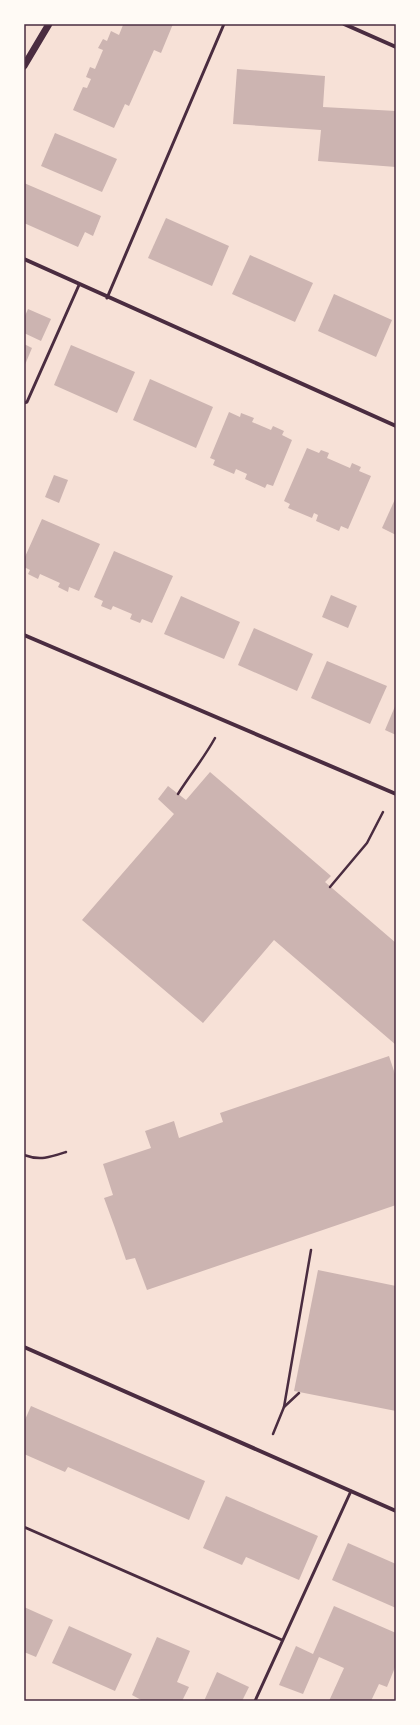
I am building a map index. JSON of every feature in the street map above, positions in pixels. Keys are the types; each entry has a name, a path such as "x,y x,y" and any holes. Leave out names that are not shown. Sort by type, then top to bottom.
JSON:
{"street":[{"path":"24,66 50,24"},
{"path":"344,24 396,47"},
{"path":"24,260 396,426"},
{"path":"24,635 396,794"},
{"path":"24,1347 396,1511"}],"lane":[{"path":"107,298 224,24"},
{"path":"24,403 27,402 79,285"},
{"path":"255,1701 350,1491"},
{"path":"24,1527 282,1640"}],"path":[{"path":"178,794 191,774 202,761 214,738"},
{"path":"330,886 350,865 367,843 383,812"},
{"path":"24,1154 32,1158 44,1159 66,1152"},
{"path":"273,1434 284,1407 311,1250"},
{"path":"284,1407 299,1393"}],"building":[{"path":"120,24 173,24 161,53 154,50 129,106 125,104 114,128 73,110 83,87 87,88 91,79 86,77 90,67 95,69 103,50 98,48 103,39 107,41 111,31 119,35 123,25"},
{"path":"237,69 325,76 323,107 396,111 396,167 318,161 321,130 233,124"},
{"path":"55,133 117,159 102,192 41,166"},
{"path":"24,183 101,216 93,236 85,232 78,247 24,223"},
{"path":"166,218 229,246 212,286 148,258"},
{"path":"250,255 313,283 295,322 232,294"},
{"path":"334,294 392,320 376,357 318,331"},
{"path":"28,309 51,319 41,341 24,333 24,318"},
{"path":"24,344 32,348 24,367"},
{"path":"71,345 135,372 117,413 54,385"},
{"path":"150,379 213,407 196,448 133,420"},
{"path":"229,412 240,417 241,413 254,418 252,422 271,430 273,426 284,431 282,435 292,440 273,486 267,484 265,488 245,479 247,474 236,469 234,474 213,465 215,460 210,458"},
{"path":"307,448 319,453 321,450 329,453 327,458 350,468 352,463 361,467 359,471 371,476 348,529 341,526 339,531 316,521 318,515 314,513 312,518 288,508 290,504 284,501"},
{"path":"54,475 68,480 59,503 45,497"},
{"path":"396,497 396,535 382,528"},
{"path":"42,519 100,544 79,591 69,587 68,592 58,587 60,583 40,574 38,579 28,574 30,570 24,567 24,559"},
{"path":"114,551 173,576 152,623 142,619 140,623 130,619 132,614 113,606 111,610 101,606 103,601 94,597"},
{"path":"331,595 357,606 348,628 322,617"},
{"path":"181,596 240,622 224,659 164,634"},
{"path":"254,628 313,654 297,691 238,665"},
{"path":"327,661 387,686 370,724 311,698"},
{"path":"396,704 396,735 385,730"},
{"path":"210,772 331,876 325,882 396,943 396,1045 274,940 203,1023 82,920 174,814 158,799 168,786 186,800"},
{"path":"389,1056 396,1077 396,1205 147,1290 135,1258 126,1260 104,1198 113,1195 103,1164 151,1148 145,1131 174,1121 179,1138 223,1122 220,1113"},
{"path":"318,1270 396,1286 396,1411 294,1391"},
{"path":"31,1406 205,1481 189,1520 68,1467 65,1472 24,1454 24,1422"},
{"path":"226,1496 318,1536 299,1580 246,1557 242,1565 203,1548"},
{"path":"348,1543 396,1564 396,1608 332,1580"},
{"path":"334,1606 396,1633 396,1665 387,1687 379,1684 371,1701 329,1701 344,1668 319,1657 303,1694 279,1685 296,1646 313,1654"},
{"path":"24,1607 53,1620 36,1657 24,1652"},
{"path":"69,1626 132,1654 115,1691 52,1663"},
{"path":"157,1637 190,1651 177,1682 189,1687 182,1701 143,1701 132,1695"},
{"path":"217,1672 249,1687 242,1701 204,1701"}]}
